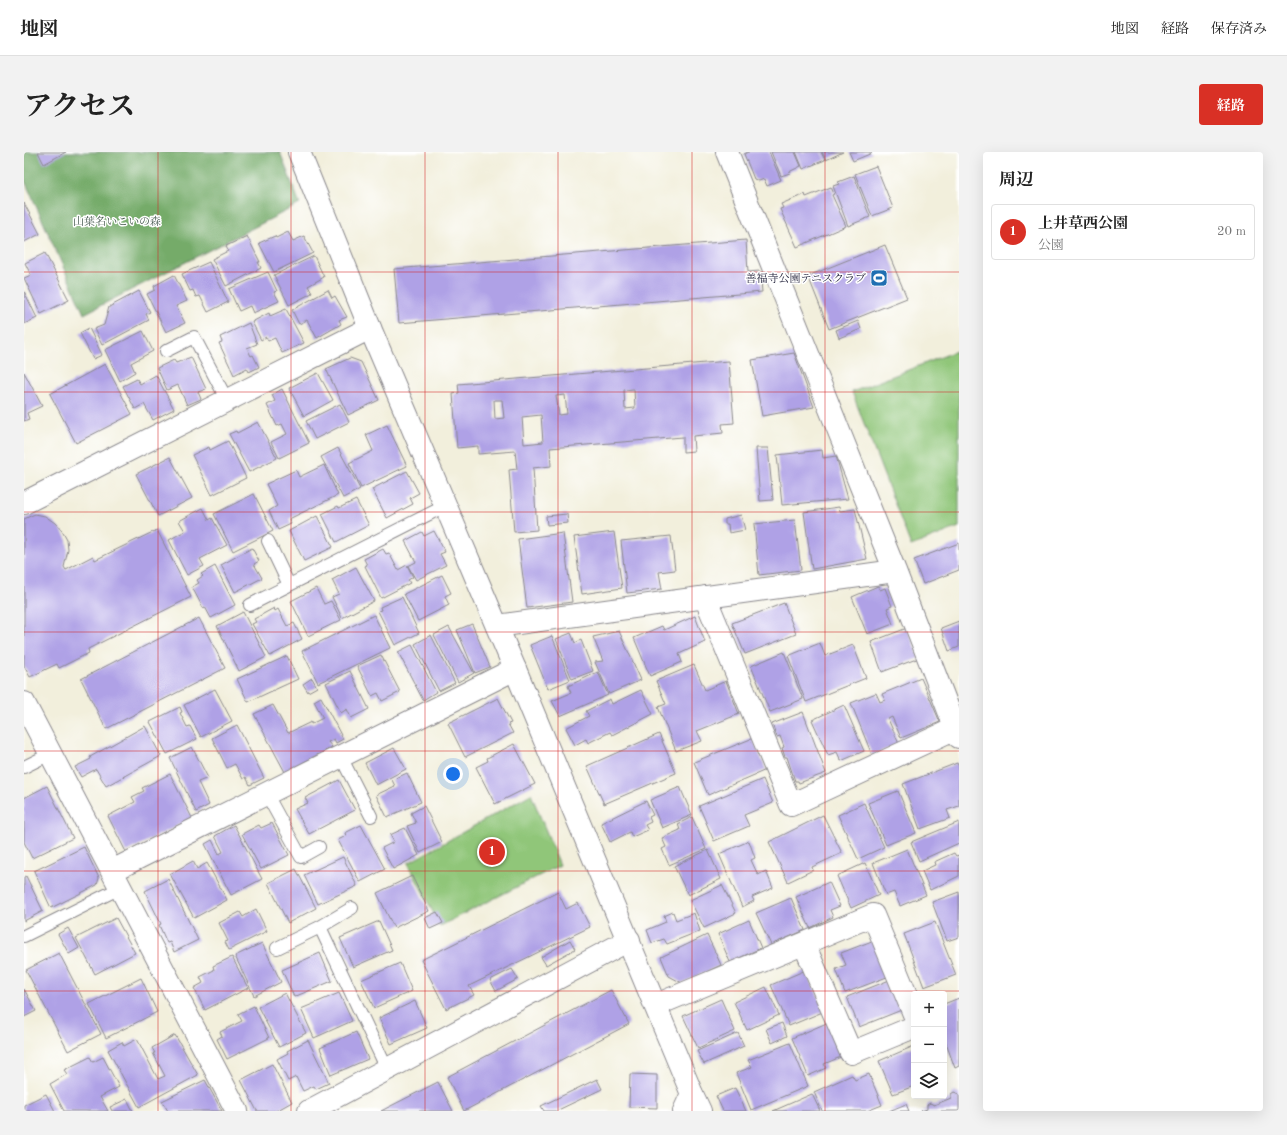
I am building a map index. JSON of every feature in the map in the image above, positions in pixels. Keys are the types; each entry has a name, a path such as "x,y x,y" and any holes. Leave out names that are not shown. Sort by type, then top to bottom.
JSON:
{"street":[{"path":"299,152 370,328 656,1005 692,1106"},
{"path":"705,597 791,805 957,732 895,571 727,152"},
{"path":"24,503 370,328"},
{"path":"497,626 895,571"},
{"path":"116,879 267,795 515,669"},
{"path":"24,703 237,1111"},
{"path":"656,1005 873,915 911,1007"},
{"path":"309,1111 629,940"},
{"path":"804,944 851,1053 911,1028"}],"lane":[{"path":"166,351 194,337 227,400"},
{"path":"250,605 446,506"},
{"path":"268,541 289,585"},
{"path":"24,767 50,754"},
{"path":"341,757 371,816"},
{"path":"267,795 301,857 319,847"},
{"path":"24,936 116,879"},
{"path":"277,948 320,927 352,908"},
{"path":"320,927 387,1070"}],"green space":[{"name":"山葉名いこいの森","path":"24,152 280,152 300,204 84,314 24,179"},
{"path":"959,350 959,527 911,546 852,392"},
{"path":"531,794 560,865 440,926 408,863"}],"building":[{"path":"38,152 66,152 44,164"},
{"path":"748,152 769,152 781,180 767,186 764,179 759,181 754,179 744,154"},
{"path":"771,152 795,152 801,166 789,172 790,173 781,176"},
{"path":"796,152 821,152 825,160 803,169"},
{"path":"822,152 843,152 826,160"},
{"path":"849,152 871,152 872,153 853,161"},
{"path":"876,166 893,208 872,216 855,174"},
{"path":"854,176 870,217 848,226 833,186 839,184 838,182"},
{"path":"831,187 834,194 832,195 846,226 797,247 780,209 783,208 781,204 805,194 806,197"},
{"path":"24,203 40,234 24,242"},
{"path":"288,232 293,241 304,236 313,253 274,272 259,243 275,236 276,238"},
{"path":"247,236 260,262 258,262 261,268 226,286 212,259 228,251 226,246"},
{"path":"746,240 748,272 760,271 762,292 399,323 394,269"},
{"path":"885,245 907,298 829,329 808,276"},
{"path":"45,253 69,300 41,314 24,278 31,275 25,263"},
{"path":"314,256 324,277 308,286 312,293 289,305 274,275"},
{"path":"209,262 228,302 208,312 200,296 196,297 193,290 190,291 182,274"},
{"path":"268,272 277,291 274,292 279,301 253,313 250,306 239,311 229,289"},
{"path":"174,275 187,301 176,306 185,323 166,332 147,294 155,290 154,286"},
{"path":"328,290 332,298 335,296 347,317 339,320 341,324 317,338 307,320 299,324 292,310"},
{"path":"24,291 37,318 24,324"},
{"path":"139,291 150,312 146,314 149,320 102,345 94,329 104,325 109,307"},
{"path":"286,309 304,343 282,353 275,338 268,341 266,337 261,340 252,322 269,313 270,316"},
{"path":"858,321 861,329 839,338 836,330"},
{"path":"249,323 257,344 247,348 251,356 253,355 259,367 249,372 247,368 234,375 219,343 222,342 220,337"},
{"path":"89,328 102,355 93,359 80,333"},
{"path":"143,331 153,351 131,363 135,372 120,381 105,350"},
{"path":"794,353 814,407 762,416 752,360"},
{"path":"191,357 206,389 198,392 201,399 187,405 178,385 167,390 157,368 174,360 176,363"},
{"path":"350,358 361,362 379,400 348,415 326,369"},
{"path":"729,361 734,423 722,424 723,433 693,436 694,451 683,452 683,437 550,448 551,466 533,468 537,530 514,532 509,470 517,469 515,451 478,454 478,446 457,448 453,394 459,393 458,384","holes":["634,389 635,408 625,409 624,390","565,395 567,414 559,415 556,396","494,400 502,400 504,418 495,419","541,415 543,442 524,444 522,417"]},
{"path":"105,364 132,414 76,443 50,394"},
{"path":"24,372 42,406 27,413 29,419 24,421"},
{"path":"318,373 333,400 304,416 289,388"},
{"path":"156,375 174,409 153,420 144,404 135,409 123,386 137,379 140,384"},
{"path":"282,389 309,443 279,458 271,442 287,434 282,424 277,426 267,405 275,401 272,395"},
{"path":"340,404 349,422 315,439 306,421"},
{"path":"258,422 277,458 249,472 229,434 236,431 237,433"},
{"path":"387,425 407,466 361,488 349,463 373,451 366,435"},
{"path":"228,441 246,478 212,495 192,455 209,447 210,450"},
{"path":"338,448 360,489 343,498 321,457"},
{"path":"756,448 768,448 773,500 760,501"},
{"path":"822,450 823,458 836,456 848,499 782,505 777,455"},
{"path":"170,457 192,498 158,516 136,474"},
{"path":"324,465 338,495 289,519 291,524 278,530 269,511 277,506 266,484 296,470 299,477"},
{"path":"407,471 419,493 410,498 413,504 387,518 372,489"},
{"path":"254,494 273,531 233,551 214,514"},
{"path":"356,500 369,525 336,542 322,514 338,506 339,508"},
{"path":"839,507 840,511 855,509 867,559 812,569 804,512"},
{"path":"203,508 209,520 212,518 227,545 200,559 204,566 187,575 169,540 185,531 179,521"},
{"path":"35,514 45,516 55,523 67,540 68,550 64,567 66,570 93,556 95,560 157,530 191,597 88,649 89,653 59,668 57,664 30,677 24,666 24,519"},
{"path":"567,514 568,523 547,525 546,516"},
{"path":"741,515 745,530 729,533 728,524 725,524 725,519"},
{"path":"317,516 333,547 304,561 289,531"},
{"path":"795,520 801,570 759,575 754,524"},
{"path":"434,531 445,552 440,554 446,565 416,580 408,566 416,562 405,541 422,532 424,536"},
{"path":"614,532 622,588 582,594 574,537"},
{"path":"563,533 572,602 527,608 518,539"},
{"path":"671,536 675,570 659,572 662,589 627,593 621,541"},
{"path":"959,543 959,570 923,584 914,560"},
{"path":"252,548 259,561 254,564 262,578 235,592 221,565"},
{"path":"383,549 386,554 389,553 398,570 407,565 413,577 408,580 410,583 381,598 365,566 367,565 364,559"},
{"path":"215,566 235,605 211,618 205,607 203,608 192,587 199,583 197,580 203,576 201,574"},
{"path":"356,567 374,601 342,618 332,597 339,594 332,580"},
{"path":"442,575 451,593 445,596 449,605 418,621 404,594"},
{"path":"878,586 880,590 885,588 892,606 887,608 893,624 867,634 852,597"},
{"path":"316,588 324,604 331,601 341,620 308,636 291,601"},
{"path":"402,597 419,633 395,645 378,611 381,610 380,607"},
{"path":"784,603 796,634 745,654 732,623"},
{"path":"274,608 275,611 278,609 287,626 294,623 302,639 270,656 252,624 256,622 254,619"},
{"path":"243,612 266,657 239,671 217,626"},
{"path":"374,615 390,648 318,683 302,651"},
{"path":"695,616 705,642 679,654 682,662 650,676 634,638 662,626 664,630"},
{"path":"199,618 225,668 106,729 81,679"},
{"path":"959,621 959,647 949,651 941,628"},
{"path":"472,624 490,667 475,673 457,630"},
{"path":"449,627 474,673 458,682 434,635"},
{"path":"907,628 919,658 882,672 871,642"},
{"path":"619,631 641,680 609,694 595,662 603,661 593,637"},
{"path":"571,633 575,643 581,640 593,671 572,679 556,639"},
{"path":"431,635 455,683 439,691 415,644"},
{"path":"552,636 570,680 548,689 530,645"},
{"path":"820,643 825,656 853,645 866,678 806,702 788,656"},
{"path":"412,645 436,692 423,700 398,652"},
{"path":"784,652 803,699 770,712 751,666"},
{"path":"381,655 400,692 382,701 378,693 372,696 357,666"},
{"path":"287,656 298,679 248,702 237,679"},
{"path":"694,665 705,690 726,681 739,714 697,731 702,741 676,751 658,707 666,704 656,681"},
{"path":"350,671 369,709 351,718 347,709 341,713 326,683"},
{"path":"598,672 608,695 560,716 552,701 571,693 568,686"},
{"path":"312,678 317,687 308,692 303,684"},
{"path":"921,678 940,722 901,738 892,717 888,719 899,744 872,755 851,703 876,693 880,702 885,700 882,694"},
{"path":"215,689 232,721 201,737 184,705"},
{"path":"641,690 653,714 612,735 610,732 588,743 586,739 575,745 566,728 589,716 586,711 610,699 612,704"},
{"path":"321,697 343,739 336,743 334,739 328,742 332,747 285,772 254,714 273,705 288,733 323,718 314,701"},
{"path":"498,698 511,723 508,724 513,733 465,757 448,723"},
{"path":"844,705 864,751 841,761 837,752 828,755 812,720"},
{"path":"180,707 182,712 180,713 187,727 190,726 197,739 167,754 150,722"},
{"path":"803,712 826,773 799,783 798,781 795,781 787,757 785,757 782,748 784,747 780,736 777,737 772,724"},
{"path":"237,725 264,778 250,785 246,777 243,779 235,764 227,768 212,738"},
{"path":"145,726 161,756 106,786 96,769 81,777 75,767"},
{"path":"659,734 676,773 604,804 587,766"},
{"path":"753,738 766,770 708,795 694,762"},
{"path":"514,744 535,784 495,804 476,767 488,761 487,758"},
{"path":"192,747 208,778 198,782 209,805 196,812 170,758"},
{"path":"394,748 406,769 376,785 365,763"},
{"path":"957,763 959,767 959,806 947,810 950,818 920,829 903,784"},
{"path":"407,773 421,802 387,817 376,795 395,786 392,780"},
{"path":"170,774 192,818 126,852 108,816 135,802 132,797 144,791 142,788"},
{"path":"763,779 773,803 744,815 749,826 714,841 699,806"},
{"path":"339,780 355,810 309,834 295,809 308,803 305,798"},
{"path":"47,786 73,838 32,858 24,842 24,798"},
{"path":"680,787 692,815 662,828 650,800"},
{"path":"898,791 916,833 886,845 868,803"},
{"path":"646,801 653,815 649,817 651,822 645,825 648,830 632,837 630,832 610,842 601,823"},
{"path":"864,803 884,847 858,859 838,815"},
{"path":"424,806 442,842 420,853 407,826 416,823 411,813"},
{"path":"823,815 842,853 812,867 813,870 788,882 769,842"},
{"path":"692,817 706,849 669,865 662,849 666,847 662,838 680,830 678,824"},
{"path":"959,822 959,843 919,861 911,842"},
{"path":"272,823 289,855 261,869 242,834 259,825 261,828"},
{"path":"234,825 262,879 231,895 205,844 212,840 219,854 223,852 215,836"},
{"path":"361,825 385,869 360,882 338,840 346,836 345,833"},
{"path":"405,828 419,855 393,869 382,848 394,842 390,835"},
{"path":"749,841 755,858 751,860 758,875 766,871 773,888 752,897 754,901 742,907 719,854"},
{"path":"84,847 99,878 97,885 51,908 34,871"},
{"path":"907,849 926,895 900,906 894,892 886,895 873,863"},
{"path":"708,850 721,879 688,895 674,866"},
{"path":"954,853 956,856 959,855 959,876 930,890 922,871 935,865 934,862"},
{"path":"343,857 357,886 318,904 304,875"},
{"path":"193,861 197,869 207,863 227,900 194,918 170,874"},
{"path":"865,863 879,895 851,908 837,876"},
{"path":"296,869 316,908 288,923 268,883"},
{"path":"26,876 43,911 24,921 24,877"},
{"path":"412,876 429,911 394,928 377,893"},
{"path":"168,879 198,940 174,952 170,942 167,943 159,925 161,924 145,891"},
{"path":"829,882 840,906 830,910 833,917 810,928 796,897"},
{"path":"722,885 736,913 704,928 690,900"},
{"path":"558,892 566,909 578,903 590,927 469,986 474,995 446,1009 421,960"},
{"path":"959,892 959,937 947,941 932,902"},
{"path":"791,898 805,930 771,945 756,913"},
{"path":"256,909 267,931 229,950 225,942 228,941 219,923 240,912 243,917"},
{"path":"437,912 443,923 430,929 425,918"},
{"path":"673,912 676,920 694,913 700,931 667,944 664,939 652,943 647,930 666,922 664,916"},
{"path":"116,918 135,953 95,974 76,938"},
{"path":"749,920 761,948 730,962 718,934"},
{"path":"379,921 392,950 353,967 340,938"},
{"path":"935,922 956,975 924,987 904,934"},
{"path":"68,928 79,948 69,954 58,934"},
{"path":"707,935 721,965 682,983 669,976 661,957"},
{"path":"877,939 892,975 845,993 836,969 846,965 841,953"},
{"path":"570,940 575,949 546,965 541,957"},
{"path":"262,943 281,982 254,996 235,956"},
{"path":"59,953 101,1034 68,1051 26,970"},
{"path":"320,953 332,981 294,997 282,970"},
{"path":"232,957 248,988 205,1010 194,988 203,983 200,977 214,970 213,966"},
{"path":"400,963 412,991 374,1008 361,980"},
{"path":"512,969 518,979 496,991 490,980"},
{"path":"806,970 825,1011 789,1026 771,985"},
{"path":"141,978 157,1012 106,1038 89,1004"},
{"path":"892,979 904,1009 859,1027 847,997"},
{"path":"766,987 779,1015 747,1030 734,1002"},
{"path":"24,989 36,1011 24,1017"},
{"path":"611,990 629,1024 464,1111 447,1077"},
{"path":"285,993 306,1033 279,1047 258,1007"},
{"path":"339,993 352,1021 314,1038 301,1009"},
{"path":"959,998 959,1066 955,1068 947,1046 947,1003"},
{"path":"721,999 735,1031 698,1048 683,1016"},
{"path":"415,1001 427,1028 391,1044 379,1018"},
{"path":"254,1006 269,1038 227,1059 217,1039 222,1036 220,1032 242,1021 238,1014"},
{"path":"829,1022 843,1056 824,1064 826,1068 808,1076 792,1038"},
{"path":"782,1023 787,1036 772,1043 766,1029"},
{"path":"356,1032 368,1059 331,1075 320,1048"},
{"path":"738,1033 744,1046 704,1064 697,1051"},
{"path":"175,1035 198,1075 139,1107 108,1050 122,1042 124,1046 137,1039 158,1079 165,1076 152,1048"},
{"path":"308,1040 329,1083 316,1089 314,1086 303,1091 296,1077 288,1081 277,1059 288,1053 287,1051"},
{"path":"790,1043 808,1086 751,1110 736,1073 752,1067 748,1060"},
{"path":"911,1047 911,1087 893,1094 879,1061"},
{"path":"90,1057 93,1062 103,1057 119,1087 100,1097 108,1111 64,1111 50,1084 67,1074 64,1070"},
{"path":"272,1064 292,1102 276,1111 257,1111 241,1080"},
{"path":"630,1074 657,1075 657,1108 629,1107"},
{"path":"869,1074 882,1105 867,1111 822,1111 814,1092 852,1075 855,1080"},
{"path":"597,1079 602,1089 556,1111 544,1111 541,1106"},
{"path":"205,1080 222,1111 168,1111 162,1101"},
{"path":"438,1082 453,1111 381,1111"},
{"path":"735,1088 746,1111 723,1111 716,1096"},
{"path":"954,1092 959,1094 959,1111 921,1111 927,1109 927,1105 930,1103 934,1105 951,1098 951,1094"},
{"path":"46,1094 55,1111 24,1111 24,1105"},
{"path":"812,1094 820,1111 773,1111"},
{"path":"127,1099 133,1111 112,1111 110,1107"},
{"path":"906,1104 909,1111 889,1111"}],"place":[{"name":"善福寺公園テニスクラブ","path":"879,278"},
{"name":"上井草西公園","path":"492,852"}]}
